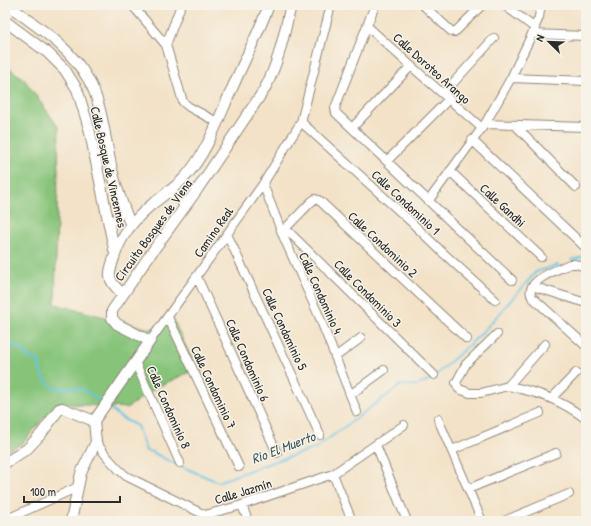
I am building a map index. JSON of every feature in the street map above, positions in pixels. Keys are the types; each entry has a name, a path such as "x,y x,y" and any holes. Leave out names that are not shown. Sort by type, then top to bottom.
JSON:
{"main road":[{"name":"Calle Bosque de Vincennes","path":"8,5 59,44 76,61 89,80 99,107 111,167 131,226"},
{"name":"Circuito Bosques de Viena","path":"269,5 217,122 198,158 185,177 149,207 131,226 115,254 110,278 113,285 123,294 197,190 264,90 278,59 291,5"},
{"name":"Calle Bosque de Vincennes","path":"5,21 48,53 65,70 76,89 89,128 115,254"},
{"path":"185,177 188,189 197,190"},
{"path":"168,191 181,199 184,207"},
{"path":"123,294 112,311 112,318 117,324 150,341"},
{"name":"Camino Real","path":"95,419 150,341"},
{"path":"5,463 27,449 42,433 59,409 62,408 95,419 96,442 81,473 71,521"}],"street":[{"path":"132,5 166,45 183,102 189,107 217,122"},
{"path":"166,45 181,5"},
{"name":"Camino Real","path":"150,341 263,184 301,122 331,5"},
{"path":"375,5 335,111 512,280"},
{"path":"423,5 451,31 454,32 458,30 482,5"},
{"path":"504,5 534,31 586,36"},
{"path":"429,200 472,140 484,126 511,78 534,31 541,5"},
{"name":"Calle Doroteo Arango","path":"367,26 446,96 484,126"},
{"path":"387,161 446,96 494,38"},
{"path":"352,128 411,66"},
{"path":"511,78 586,81"},
{"name":"Calle Condominio 1","path":"301,122 495,300"},
{"path":"484,126 586,127"},
{"path":"516,126 576,187"},
{"path":"472,140 584,246"},
{"name":"Calle Gandhi","path":"450,171 540,257"},
{"name":"Calle Condominio 4","path":"263,184 284,230 284,238 320,316 356,412"},
{"name":"Calle Condominio 2","path":"284,230 311,202 315,200 320,201 467,339"},
{"path":"108,224 125,211"},
{"name":"Calle Condominio 3","path":"284,230 434,375"},
{"name":"Calle Condominio 5","path":"227,234 320,435"},
{"path":"586,267 570,264 541,277 536,280 532,286 531,295 586,346"},
{"name":"Calle Condominio 6","path":"197,277 277,453"},
{"path":"532,286 586,303"},
{"name":"Calle Condominio 7","path":"168,317 239,468"},
{"path":"497,334 466,364 456,383 459,389 466,392 481,393 508,386 531,391 552,398 572,408 586,419"},
{"path":"335,357 361,338"},
{"path":"508,386 545,344"},
{"name":"Calle Condominio 8","path":"135,362 180,463"},
{"path":"350,395 384,370"},
{"path":"552,398 576,373"},
{"path":"452,450 540,413"},
{"path":"438,419 482,521"},
{"name":"Calle Jazmín","path":"96,442 117,469 126,476 205,518 242,504 333,474 404,425"},
{"path":"376,445 407,521"},
{"path":"468,489 556,453"},
{"path":"333,474 352,521"},
{"path":"5,520 78,487"},
{"path":"504,521 569,494"},
{"path":"242,504 248,521"}],"green space":[{"path":"5,65 24,79 59,128 55,304 150,329 174,321 196,369 155,388 127,408 56,403 23,443 5,452"}],"waterway":[{"name":"Rio El Muerto","path":"572,260 586,256"},
{"name":"Rio El Muerto","path":"437,374 481,334 536,272 558,265"},
{"name":"Rio El Muerto","path":"5,342 21,349 30,359 39,360 40,370 43,377 55,389 80,389 102,402"},
{"name":"Rio El Muerto","path":"107,406 120,417 137,426 146,451 152,452 171,462 218,482 316,448 401,385 418,385 433,377"}]}
